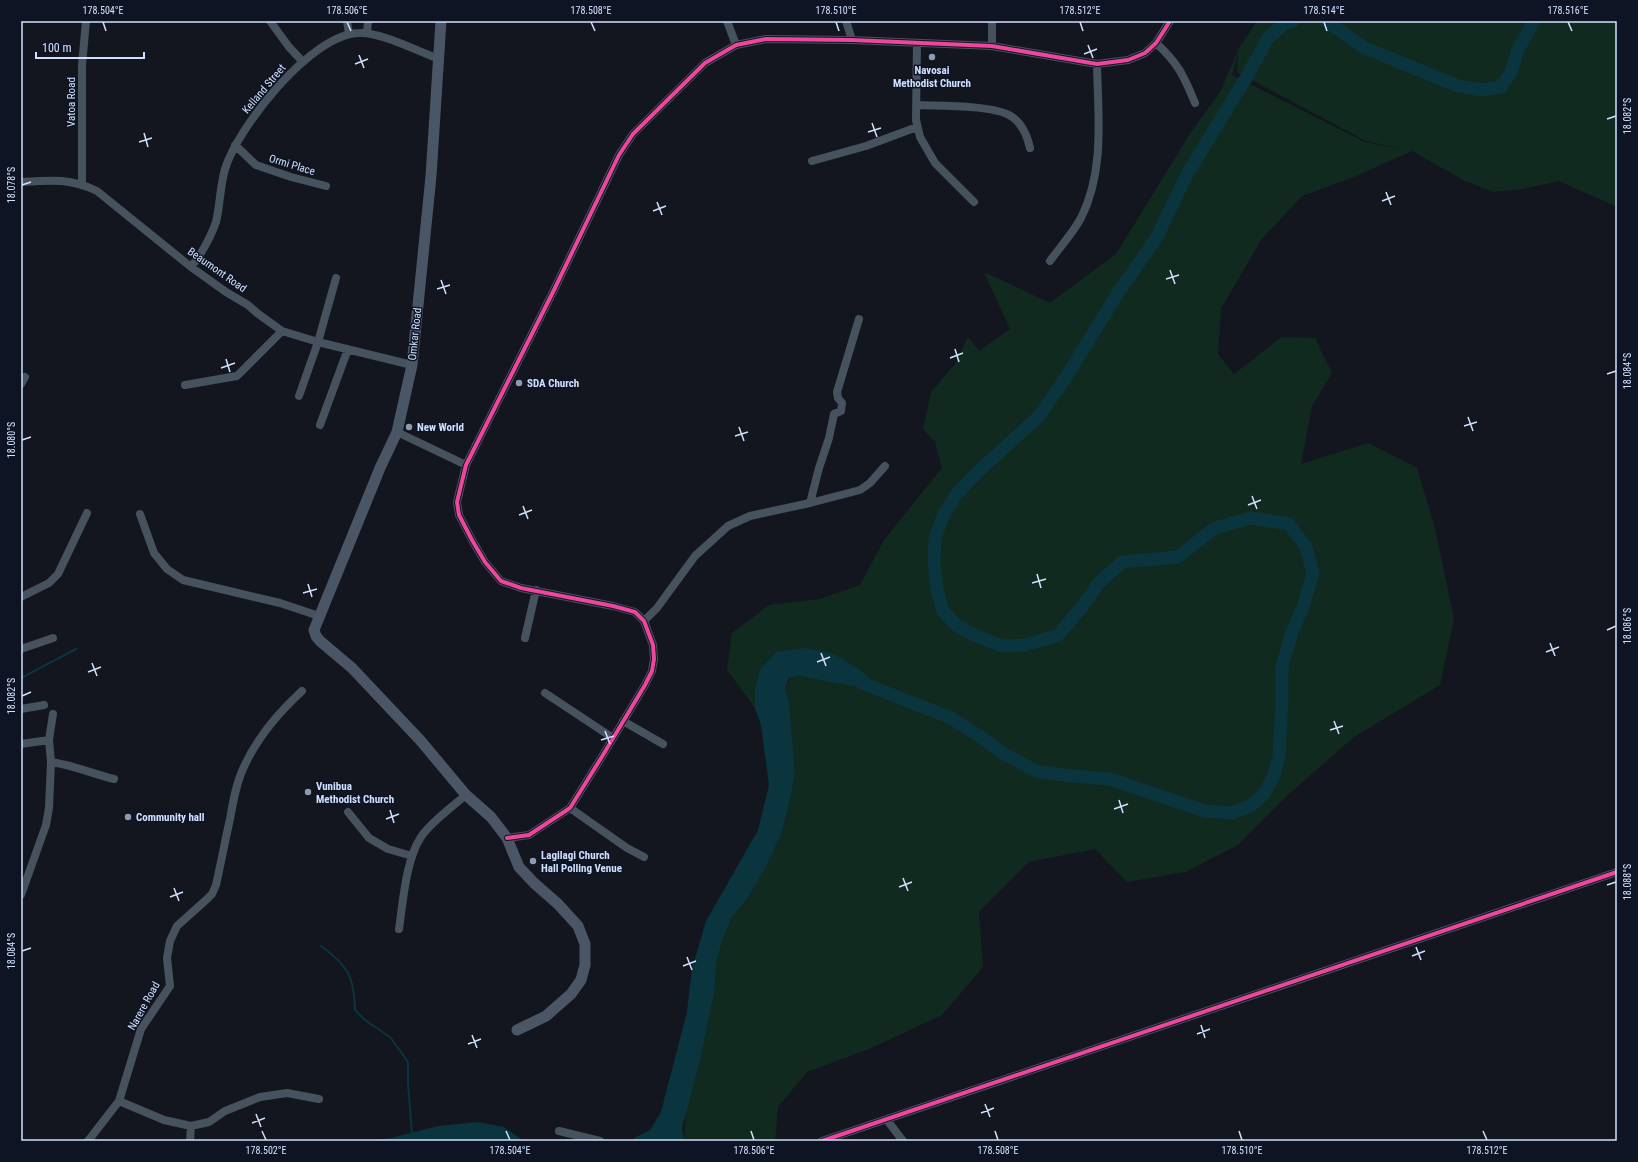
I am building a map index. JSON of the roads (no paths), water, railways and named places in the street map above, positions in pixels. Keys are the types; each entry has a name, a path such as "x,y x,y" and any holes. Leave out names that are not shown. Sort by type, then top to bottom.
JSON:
{"street":[{"name":"Vatoa Road","path":"82,183 82,65 86,21"},
{"path":"270,21 289,47 303,62"},
{"path":"347,21 349,34"},
{"path":"367,33 368,21"},
{"name":"Omkar Road","path":"442,21 431,176 412,365 397,432 380,468 314,630 320,641 352,668 420,740 466,795"},
{"path":"727,21 736,45"},
{"path":"846,21 852,40"},
{"path":"992,21 992,46"},
{"path":"507,838 529,835 570,808 652,671 654,659 653,645 644,621 634,612 521,588 501,581 486,562 472,540 459,515 457,502 466,465 554,290 619,155 633,134 705,63 736,45 766,39 852,40 992,46 1097,64 1128,60 1145,53 1156,43 1170,21"},
{"name":"Kelland Street","path":"191,267 206,246 216,221 220,192 226,168 235,144 277,87 303,62 324,46 349,34 367,33 388,39 439,59"},
{"path":"917,43 917,127 920,137 935,163 974,202"},
{"path":"1156,43 1176,63 1186,78 1194,103"},
{"path":"1050,260 1080,220 1089,199 1095,179 1099,149 1097,64"},
{"path":"917,105 992,110 1009,115 1021,126 1026,134 1030,148"},
{"path":"812,161 866,146 917,127"},
{"name":"Ormi Place","path":"235,144 256,165 291,178 326,186"},
{"name":"Beaumont Road","path":"21,182 51,180 82,183 97,191 191,267 226,292 248,305 282,331 318,342 412,365"},
{"path":"299,396 318,342 336,278"},
{"path":"810,503 829,438 834,414 841,411 842,407 837,392 859,319"},
{"path":"185,385 237,376 282,331"},
{"path":"320,425 348,349"},
{"path":"397,432 466,465"},
{"path":"644,621 662,603 695,556 728,526 750,516 860,490 870,483 885,466"},
{"path":"21,597 49,583 58,574 87,513"},
{"path":"140,514 154,553 167,569 183,580 280,603 319,616"},
{"path":"525,638 536,590"},
{"path":"21,649 53,638"},
{"name":"Narere Road","path":"88,1141 119,1100 141,1029 170,986 167,958 170,941 177,926 212,894 216,885 235,794 242,770 253,749 285,706 302,691"},
{"path":"545,692 613,738"},
{"path":"21,709 44,705"},
{"path":"21,895 46,825 49,808 51,762 49,740 53,714"},
{"path":"623,721 663,744"},
{"path":"21,744 49,740"},
{"path":"51,762 68,765 114,779"},
{"path":"399,929 412,856 421,836 442,815 466,795 491,817 507,838 519,867 534,883 558,904 578,926 585,944 585,965 581,980 574,989 546,1016 517,1030"},
{"path":"570,808 627,848 644,857"},
{"path":"348,812 369,838 388,849 412,856"},
{"path":"822,1141 1617,872"},
{"path":"119,1100 164,1120 191,1126 209,1122 226,1111 260,1097 287,1093 319,1099"},
{"path":"887,1120 903,1141"},
{"path":"190,1141 191,1126"},
{"path":"559,1131 600,1141"}],"water":[{"path":"804,648 834,654 863,672 879,689 839,684 800,676 789,678 785,688 789,701 795,773 789,805 781,835 765,869 747,899 732,917 723,939 716,963 715,988 701,1057 682,1128 684,1141 631,1141 650,1130 661,1112 687,1012 692,969 706,921 758,830 769,785 761,725 755,708 755,688 761,668 776,652"},
{"path":"478,1122 504,1127 524,1141 368,1141 391,1138 438,1126"}],"waterway":[{"path":"862,683 951,718 1001,752 1036,771 1071,776 1110,779 1205,811 1232,813 1250,806 1263,795 1273,778 1279,756 1282,666 1292,632 1303,607 1313,573 1306,547 1289,524 1251,518 1215,528 1178,557 1122,562 1098,584 1079,611 1057,636 1024,645 1002,646 976,636 956,625 943,611 937,590 934,563 935,538 943,516 956,495 979,471 1039,416 1066,377 1118,293 1157,237 1186,176 1246,78 1268,38 1284,24 1293,21"},
{"path":"1326,21 1365,48 1458,86 1482,90 1501,87 1511,72 1518,50 1534,21"},
{"path":"21,678 76,649"},
{"path":"321,946 338,960 348,973 353,988 355,1010 365,1020 390,1037 408,1062 412,1135"}],"place":[{"name":"Navosai Methodist Church","path":"932,57"},
{"name":"SDA Church","path":"519,383"},
{"name":"New World","path":"409,427"},
{"name":"Vunibua Methodist Church","path":"308,792"},
{"name":"Community hall","path":"128,817"},
{"name":"Lagilagi Church Hall Polling Venue","path":"533,861"}]}
